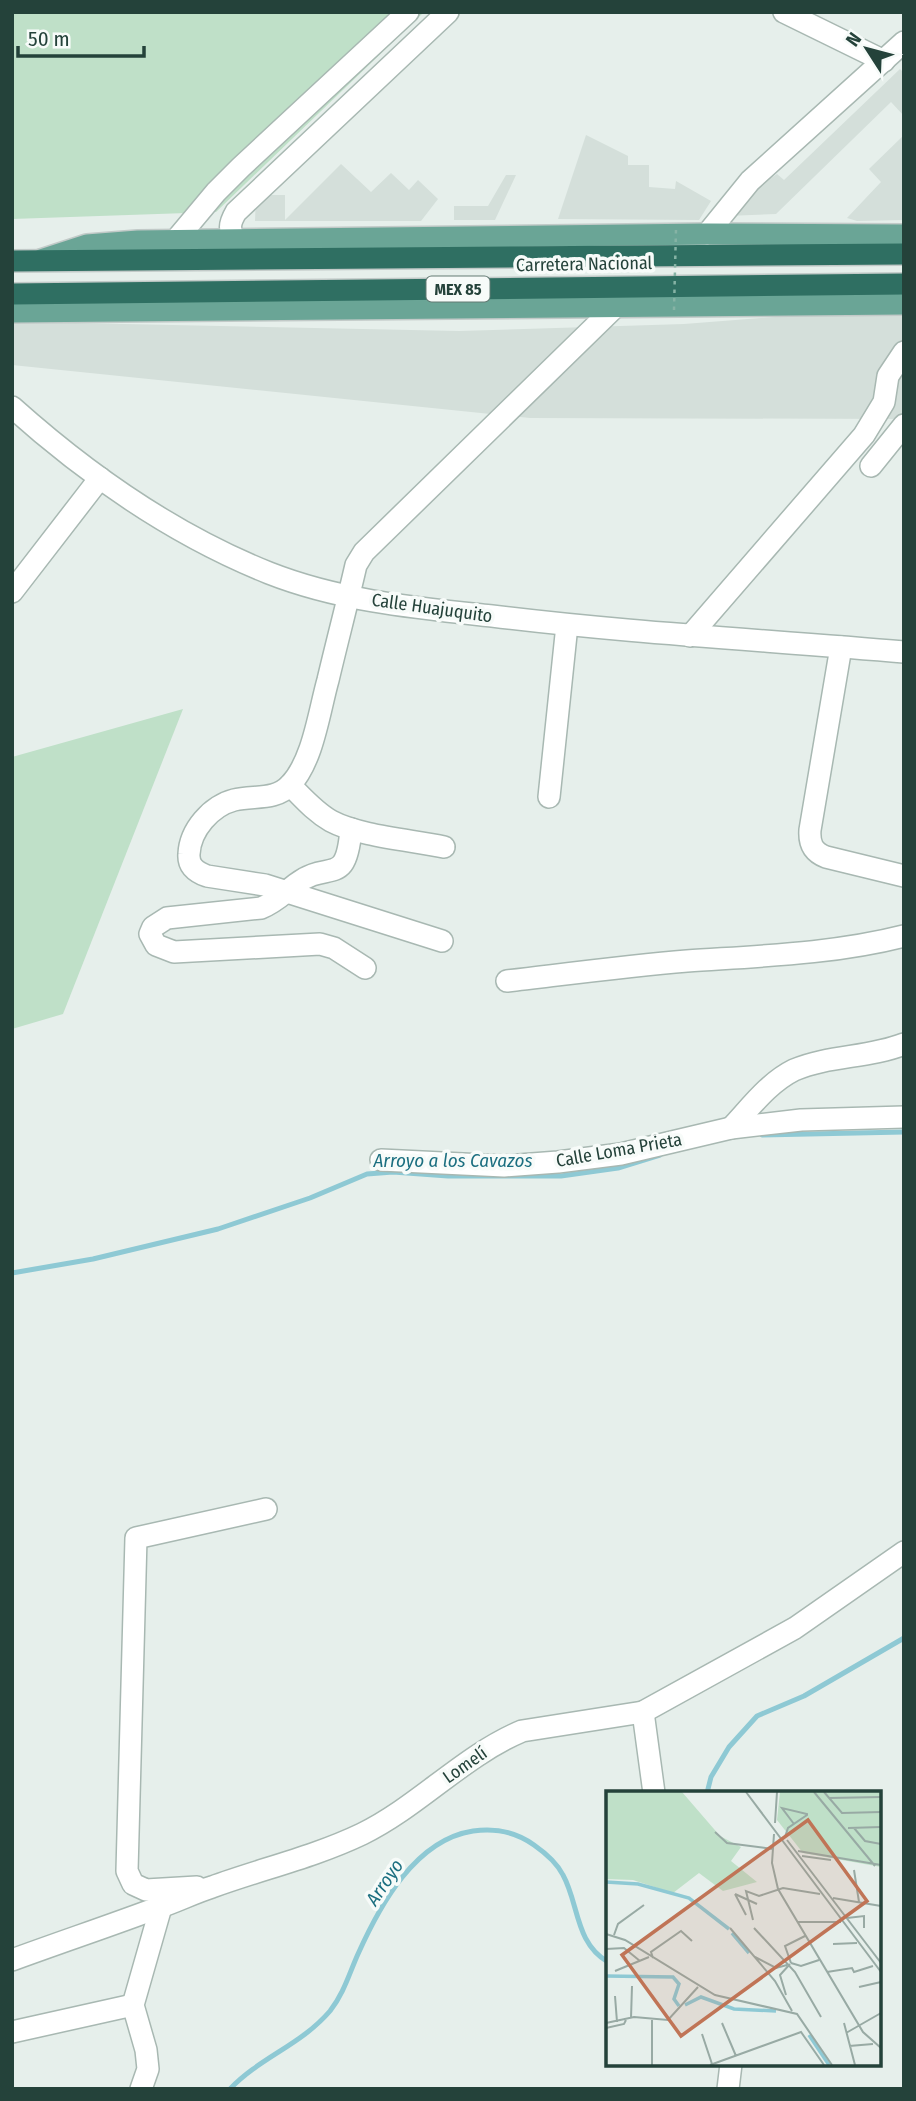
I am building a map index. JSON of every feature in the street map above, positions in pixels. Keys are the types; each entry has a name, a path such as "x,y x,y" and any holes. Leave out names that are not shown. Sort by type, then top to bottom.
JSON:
{"highway":[{"name":"Carretera Nacional","path":"12,261 904,254"},
{"name":"Carretera Nacional","path":"12,294 904,284"}],"main road":[{"name":"Carretera Nacional","path":"38,261 87,244 128,241 707,234 904,235"},
{"name":"MEX 85","path":"12,313 904,304"}],"street":[{"path":"176,242 216,192 241,167 408,12"},
{"path":"237,241 230,233 229,223 236,212 448,12"},
{"path":"784,12 884,61"},
{"path":"707,234 759,173 904,43"},
{"path":"442,941 265,885 198,873 188,857 190,844 196,829 222,804 235,799 280,793 300,772 312,740 356,565 363,552 615,307"},
{"path":"690,636 864,435 884,402 888,376 904,352"},
{"name":"Calle Huajuquito","path":"16,418 167,522 268,573 310,587 349,597 416,607 567,625 904,652"},
{"path":"871,466 904,425"},
{"path":"12,592 100,478"},
{"path":"549,797 567,625"},
{"path":"841,647 810,830 811,845 814,851 826,857 904,876"},
{"path":"290,785 315,811 332,822 351,829 444,847"},
{"path":"351,829 349,854 343,863 333,870 296,883 287,894 261,908 167,918 153,927 150,934 156,944 174,952 320,944 334,948 365,968"},
{"path":"507,981 656,964 815,951 872,944 904,936"},
{"path":"731,1128 773,1084 792,1071 813,1063 887,1051 904,1044"},
{"name":"Calle Loma Prieta","path":"381,1160 504,1166 558,1162 621,1154 731,1128 802,1120 904,1117"},
{"path":"211,1887 146,1890 133,1884 127,1871 136,1538 266,1509"},
{"name":"Lomelí","path":"12,1960 211,1887 295,1860 362,1833 402,1810 504,1738 522,1731 643,1712 795,1628 904,1552"},
{"path":"643,1712 654,1791"},
{"path":"141,2089 148,2069 133,2004 160,1907"},
{"path":"12,2032 133,2004"},
{"path":"728,2089 731,2066"}],"path":[{"path":"674,310 676,229"}],"shaded area":[{"path":"900,69 904,73 904,116 891,102 776,214 727,216 760,179 768,180 777,174 784,180"},
{"path":"586,135 628,156 628,165 649,165 649,187 675,189 676,181 711,201 699,220 558,219"},
{"path":"904,135 904,220 857,221 847,218 881,182 869,169"},
{"path":"341,164 371,192 391,173 409,190 418,180 438,199 421,221 255,221 256,195 285,195 285,220"},
{"path":"506,175 516,175 495,220 454,220 454,206 488,206"},
{"path":"801,315 904,316 904,419 530,418 12,365 12,324 459,331 684,324"}],"green space":[{"path":"12,12 424,12 216,212 12,219"},
{"path":"183,709 63,1014 12,1029 12,757"}],"waterway":[{"name":"Arroyo a los Cavazos","path":"762,1135 904,1132"},
{"name":"Arroyo a los Cavazos","path":"12,1273 93,1259 218,1229 310,1198 367,1174 393,1172 448,1176 561,1176 618,1168 660,1155"},
{"name":"Arroyo","path":"708,1791 711,1777 729,1747 757,1716 804,1696 904,1638"},
{"name":"Arroyo","path":"230,2089 241,2078 319,2023 330,2011 389,1896 417,1861 452,1837 473,1831 497,1831 520,1837 542,1851 563,1875 583,1934 597,1954 606,1961"}]}
